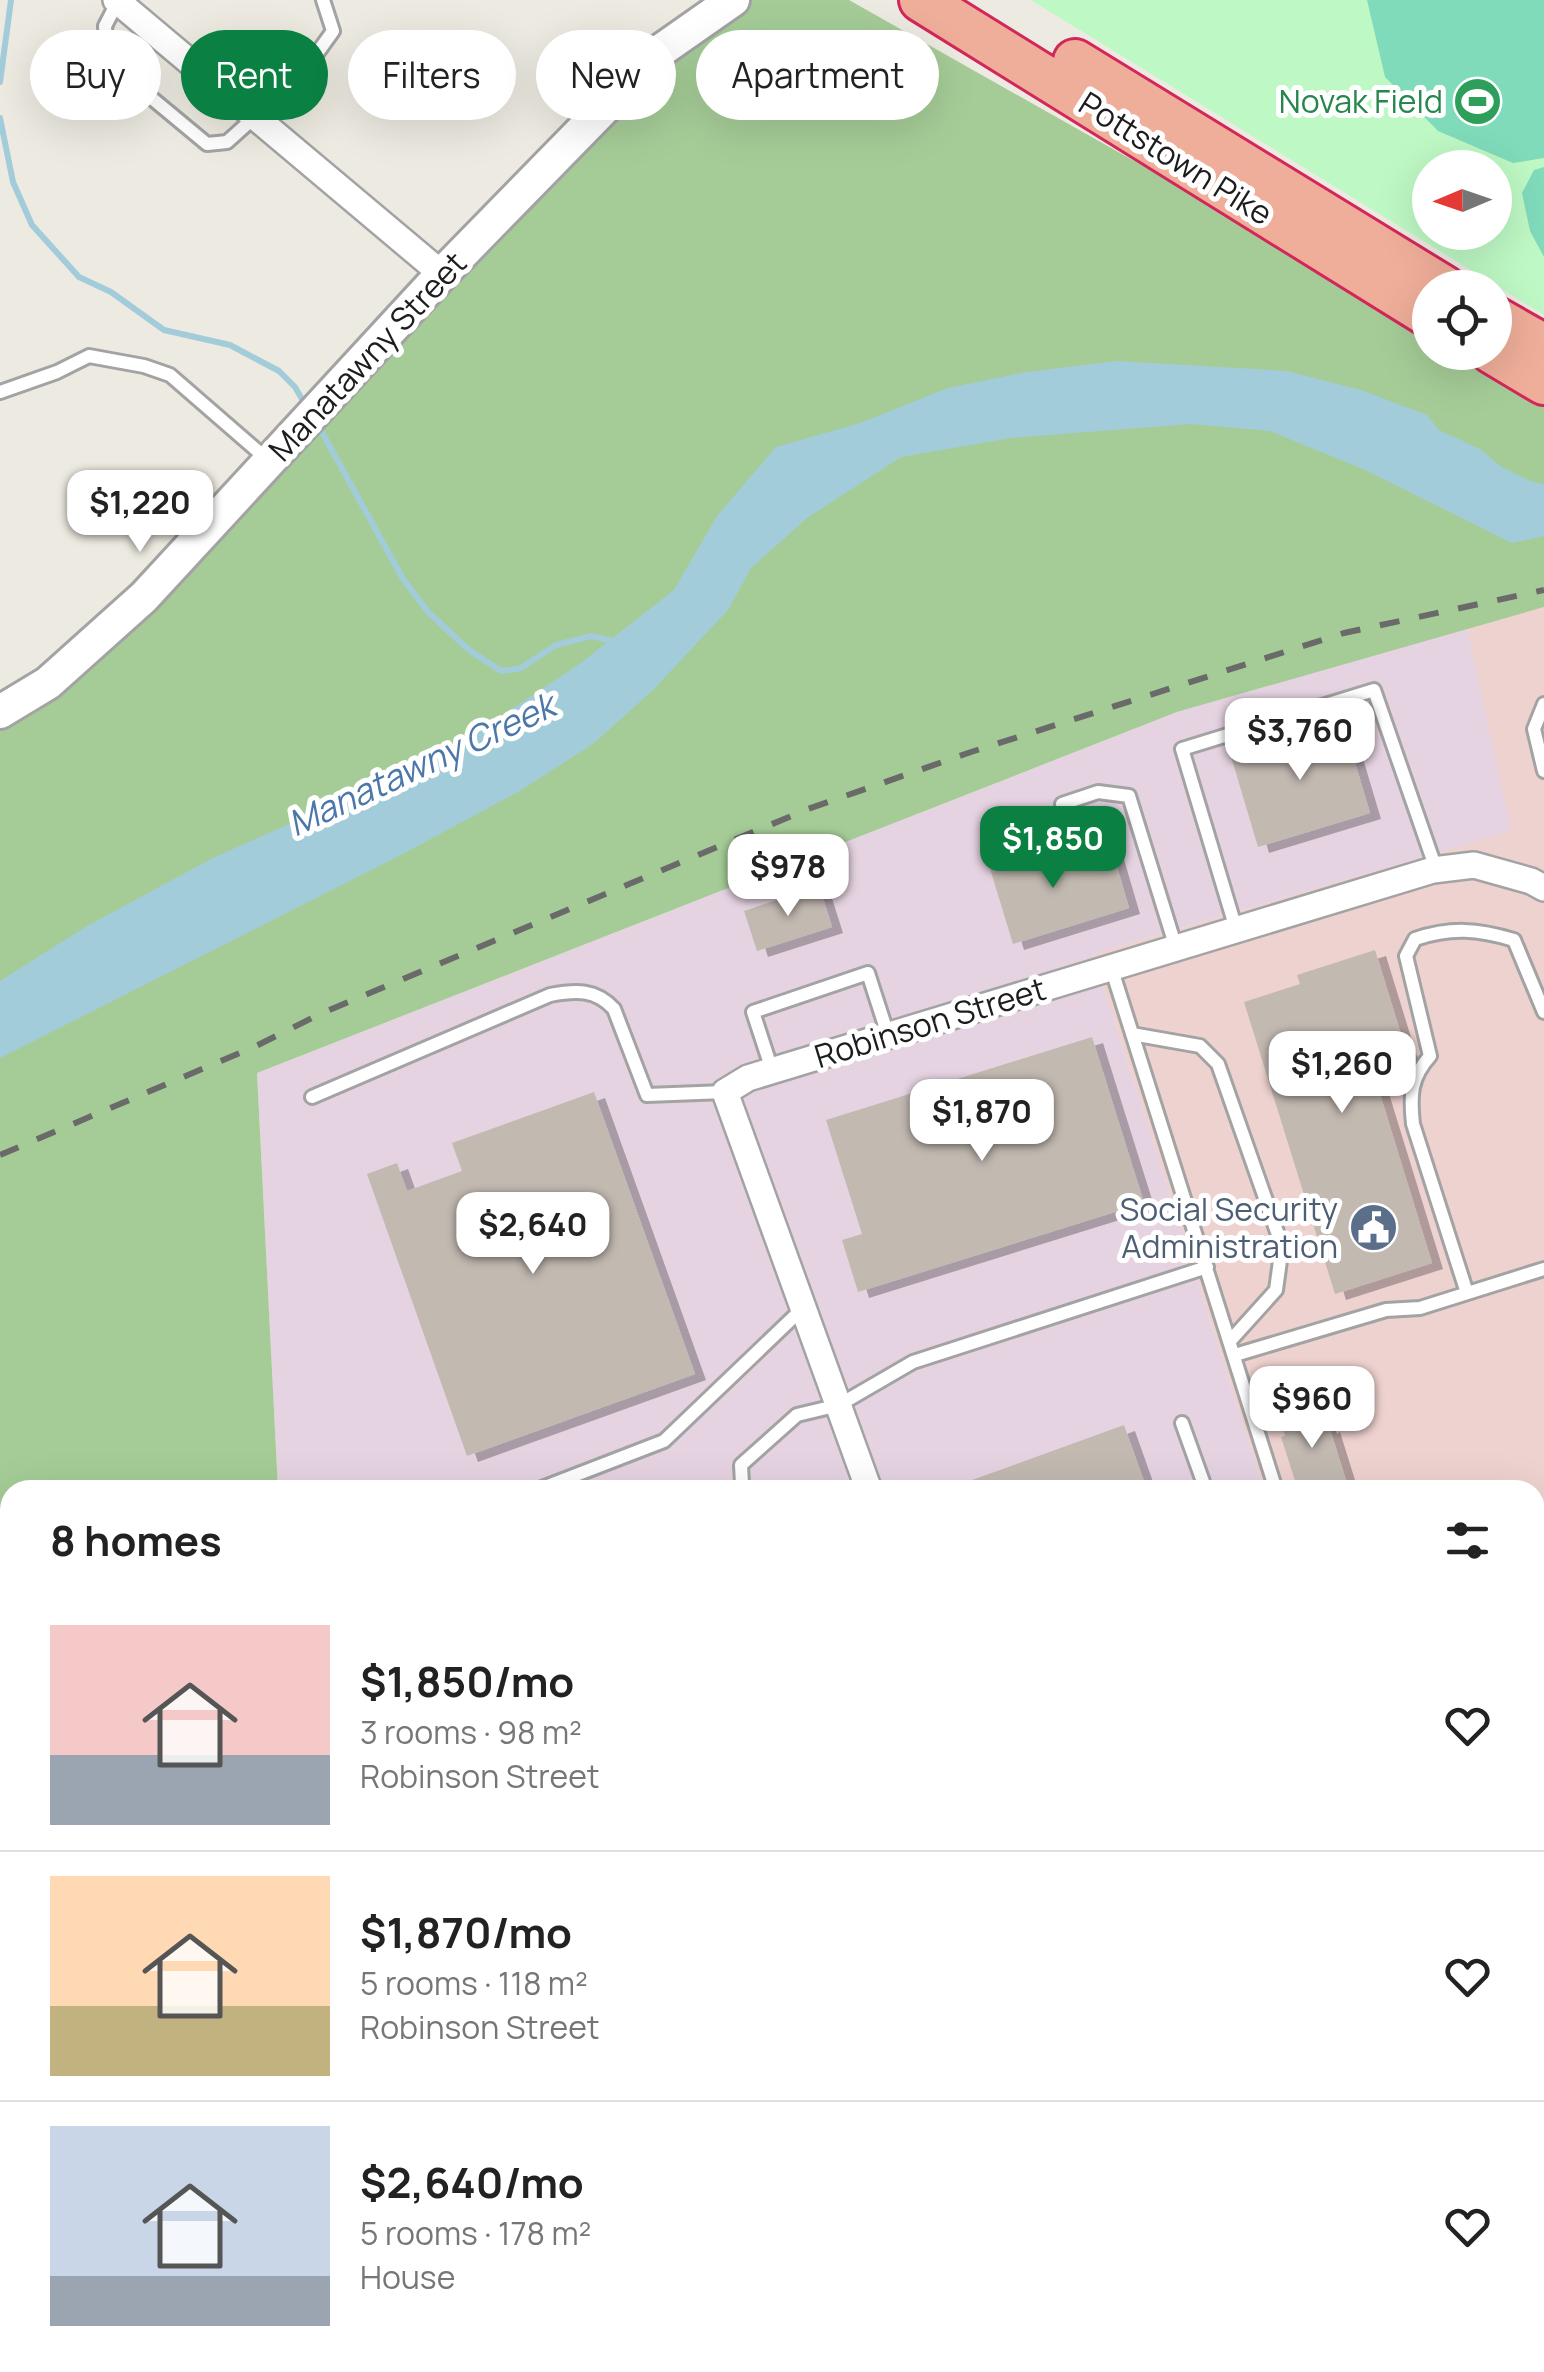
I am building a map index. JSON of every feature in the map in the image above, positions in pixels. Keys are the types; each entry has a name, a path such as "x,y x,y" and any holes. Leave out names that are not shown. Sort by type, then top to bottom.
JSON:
{"highway":[{"name":"Pottstown Pike","path":"921,0 1412,305"},
{"name":"Pottstown Pike","path":"976,0 1416,270"},
{"path":"1512,328 1544,346"},
{"path":"1512,364 1544,383"}],"street":[{"name":"Manatawny Street","path":"0,712 48,683 144,597 442,274 660,51 733,0"},
{"path":"117,1 181,53"},
{"path":"262,120 442,274"},
{"name":"Robinson Street","path":"725,1092 772,1070 1436,869 1474,865 1544,888"},
{"path":"725,1092 865,1480"}],"lane":[{"path":"323,0 333,31 328,38"},
{"path":"117,1 105,26 107,61 141,90 207,144 228,142 257,120"},
{"path":"0,392 90,356 144,366 170,376 270,461"},
{"path":"1236,930 1182,748 1374,690 1436,869"},
{"path":"1544,704 1534,729 1544,771"},
{"path":"1062,804 1098,792 1130,796 1176,948"},
{"path":"1467,1293 1413,1124 1410,1095 1417,1070 1430,1056 1406,956 1415,939 1440,930 1480,930 1514,940 1544,1012"},
{"path":"1111,967 1273,1480"},
{"path":"772,1070 752,1012 868,973 888,1035"},
{"path":"312,1097 550,996 570,992 590,992 604,998 614,1009 646,1096 725,1092"},
{"path":"1132,1034 1200,1046 1218,1064 1282,1246 1276,1290 1232,1348"},
{"path":"742,1480 741,1465 798,1415 838,1405 913,1362 1207,1267"},
{"path":"1232,1348 1386,1310 1420,1308 1544,1269"},
{"path":"563,1480 664,1441 802,1309"},
{"path":"1182,1423 1202,1480"}],"shaded area":[{"path":"1544,607 1544,1480 1261,1480 1093,954 1510,831 1467,628"},
{"path":"1467,628 1511,831 1093,954 1261,1480 277,1480 257,1073 1177,712"}],"green space":[{"path":"745,0 849,0 902,30 712,30"},
{"path":"1031,0 1544,0 1544,315 1512,295 1512,270 1471,270 1438,250 1512,250 1512,150 1412,150 1412,234"},
{"name":"Novak Field","path":"1367,0 1544,0 1544,158 1513,163 1512,150 1483,150 1438,131 1385,77"},
{"path":"696,44 696,120 939,120 939,51 1412,318 1412,370 1503,370 1544,393 1544,607 1177,712 257,1073 277,1480 0,1480 0,700 144,597 442,274 612,120 676,120 676,62"},
{"path":"1544,167 1544,257 1530,231 1522,193 1534,170"}],"water":[{"path":"1116,361 1287,371 1361,390 1427,415 1439,430 1480,449 1500,466 1544,484 1544,536 1512,543 1363,469 1270,431 1191,424 1011,438 901,457 807,518 751,568 728,610 653,690 593,744 518,792 401,855 0,1058 0,981 87,926 213,858 444,755 582,662 674,590 717,516 776,447 860,423 948,388 1027,372"}],"building":[{"path":"1342,719 1370,813 1258,847 1230,753"},
{"path":"1006,836 1011,855 1036,848 1043,871 1112,850 1129,908 1013,944 988,862 992,861 986,842"},
{"path":"819,886 832,927 757,951 744,911"},
{"path":"1375,950 1407,1054 1371,1065 1432,1263 1335,1294 1244,1002 1300,984 1297,975"},
{"path":"1092,1037 1144,1203 858,1292 842,1240 862,1234 826,1120"},
{"path":"594,1092 695,1374 467,1456 367,1174 397,1163 407,1191 462,1171 452,1143"},
{"path":"1317,1402 1346,1480 1295,1480 1281,1437 1285,1436 1279,1415"},
{"path":"1124,1425 1143,1480 972,1480"}],"waterway":[{"path":"0,82 11,0"},
{"path":"0,118 13,182 32,225 79,277 111,292 164,330 230,345 279,371 306,406"},
{"path":"318,425 403,579 428,612 469,650 501,671 521,668 556,645 591,636 617,642"}],"railway":[{"path":"0,1155 256,1046 322,1013 808,809 971,752 1344,633 1544,590"}],"place":[{"name":"Novak Field","path":"1478,101"},
{"name":"Social Security Administration","path":"1373,1227"}],"water label":[{"name":"Manatawny Creek","path":"421,764"}]}
